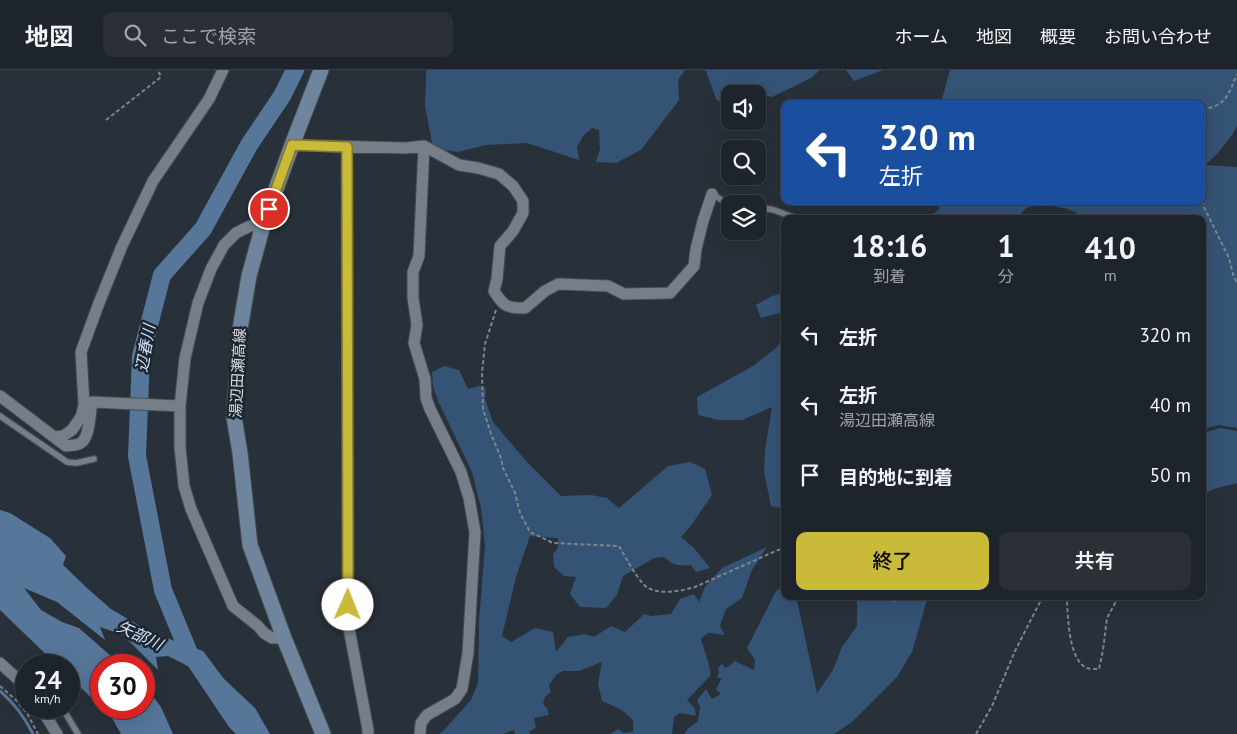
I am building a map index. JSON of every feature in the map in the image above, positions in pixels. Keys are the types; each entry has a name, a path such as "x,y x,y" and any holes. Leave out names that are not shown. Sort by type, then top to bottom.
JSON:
{"main road":[{"name":"湯辺田瀬高線","path":"321,70 263,225 249,276 240,329 234,417 240,453 250,546 284,638 323,734"}],"street":[{"path":"55,437 63,436 72,430 82,417 84,406 81,352 122,246 153,181 209,99 223,70"},
{"path":"292,145 406,148 424,146 458,165 499,174 513,186 523,201 523,213 513,231 500,246 494,291 499,300 510,308 525,308 545,291 558,284 608,286 624,294 670,293 694,266 696,249 712,194"},
{"path":"420,734 421,723 427,715 455,698 462,689 468,653 475,532 469,498 461,472 426,398 425,379 414,343 417,325 413,298 414,272 419,256 424,146"},
{"path":"347,147 348,623 368,734"},
{"path":"263,225 250,226 236,233 224,244 211,269 198,303 185,358 177,405 184,486 191,509 233,606 264,633 272,638 284,638"},
{"path":"0,396 66,446 83,442 88,431 92,402 177,405"},
{"path":"0,663 15,677"},
{"path":"48,719 57,734"}],"lane":[{"path":"712,194 721,200"},
{"path":"766,208 787,215"},
{"path":"0,416 67,462 76,463 94,459"},
{"path":"69,719 78,734"}],"path":[{"path":"106,120 161,77 158,70"},
{"path":"1206,108 1223,102 1228,96 1237,74"},
{"path":"1203,205 1229,258 1237,283"},
{"path":"499,300 485,344 482,373 483,409 503,468 515,493 520,513 530,532 553,543 619,546 640,581 648,588 661,592 695,587 781,550"},
{"path":"976,734 992,706 1015,651 1042,600"},
{"path":"1066,600 1072,646 1079,661 1086,668 1099,669 1107,618 1117,600"},
{"path":"0,686 17,701 28,715 38,734"}],"shaded area":[{"path":"426,70 685,70 678,80 679,100 641,150 616,163 596,162 600,149 599,130 592,128 583,136 577,147 579,160 527,143 486,145 458,152 440,149 432,143 425,106"},
{"path":"702,70 820,70 811,78 772,97 766,96 766,85 721,85 721,102 716,99 706,71"},
{"path":"846,70 883,70 854,81"},
{"path":"950,70 1237,70 1237,126 1218,153 1206,164 1206,100 939,100 942,99"},
{"path":"1206,165 1237,167 1237,428 1219,425 1206,428 1206,215 1079,215 1058,207 1035,206 1027,208 1021,215 932,215 940,208 938,205 1206,205"},
{"path":"781,294 781,312 761,318 756,305 772,296"},
{"path":"781,340 781,508 771,506 764,472 765,450 772,407 742,420 718,420 698,415 697,397 753,366 777,347"},
{"path":"444,366 459,370 468,389 479,386 486,388 485,399 493,422 526,461 561,496 591,495 607,498 619,508 668,466 690,462 705,469 712,495 681,537 694,548 710,568 696,572 691,565 676,565 664,557 654,558 623,576 617,595 606,608 580,607 570,594 576,577 564,576 554,567 553,554 558,548 558,538 530,536 516,577 502,636 511,642 535,628 553,632 556,652 568,637 585,634 594,637 611,626 625,632 644,614 651,616 671,614 680,599 694,594 699,602 705,587 722,568 767,547 752,570 742,598 726,609 720,626 725,635 708,633 701,639 711,675 687,700 695,709 696,716 679,713 674,717 672,734 610,734 618,729 624,733 633,732 633,720 622,710 602,701 598,684 602,662 579,671 563,671 557,674 549,685 551,692 545,697 543,704 547,708 549,715 534,718 536,727 529,732 530,734 515,734 514,730 503,734 439,734 471,700 478,683 479,621 485,546 481,508 472,472 433,387 432,372"},
{"path":"1220,428 1237,431 1237,483 1206,493 1206,432"},
{"path":"781,588 781,600 797,600 817,693 833,670 842,647 857,626 856,600 927,600 912,652 897,677 852,722 834,734 684,734 698,721 700,707 697,700 706,689 712,699 721,694 716,689 722,678 717,678 718,668 722,664 725,668 735,661 754,670 755,660 747,648 776,591"}],"water":[{"name":"矢部川","path":"0,510 10,513 50,538 66,556 63,565 111,609 145,629 203,651 224,679 255,708 270,734 236,734 229,727 188,666 168,656 156,657 158,670 155,667 155,654 142,654 123,635 100,627 105,640 57,602 24,588 41,610 62,622 79,628 109,654 90,654 90,696 80,687 80,654 46,654 0,610"},
{"path":"155,699 161,707 173,734 121,734 113,719 155,719"}],"waterway":[{"name":"辺春川","path":"191,658 163,590 137,456 141,356 162,275 203,229 249,145 282,96 295,70"},
{"path":"0,691 19,711 33,734"}],"route":[{"path":"269,209 292,145 347,147 348,605"}]}
